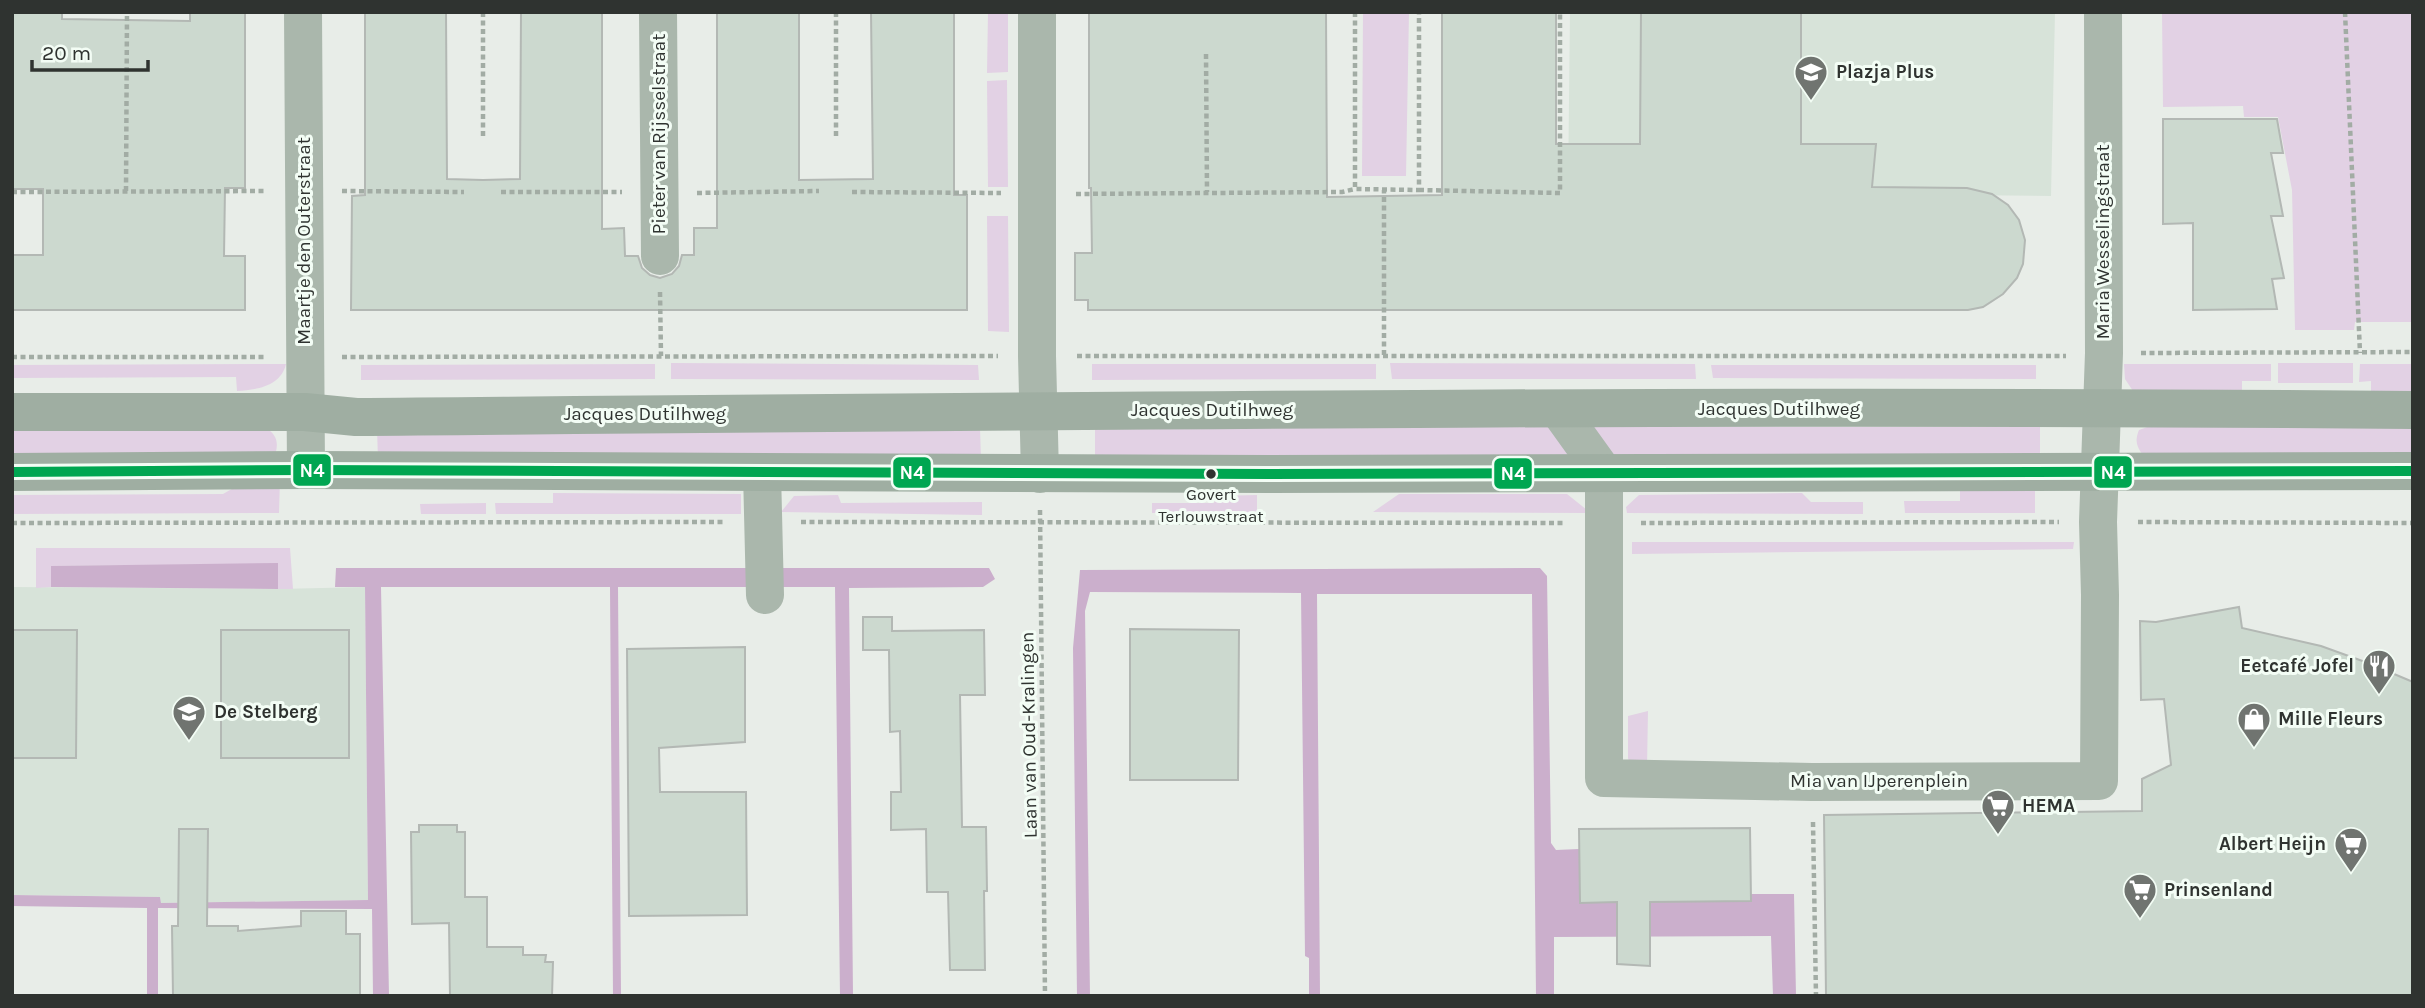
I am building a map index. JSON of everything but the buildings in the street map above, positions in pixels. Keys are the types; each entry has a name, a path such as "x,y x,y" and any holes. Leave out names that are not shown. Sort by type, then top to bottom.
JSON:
{"main road":[{"name":"Jacques Dutilhweg","path":"12,412 305,412 370,416 2101,407 2413,410"},
{"path":"12,472 306,470 1040,474 2413,471"}],"street":[{"name":"Maartje den Outerstraat","path":"303,12 306,470"},
{"name":"Pieter van Rijsselstraat","path":"658,12 660,256"},
{"path":"1037,12 1037,356 1040,474"},
{"name":"Maria Wesselingstraat","path":"2099,471 2104,353 2103,12"},
{"path":"1558,410 1604,473 1605,523"},
{"name":"Mia van IJperenplein","path":"1605,523 1604,778 1812,782 2099,781 2099,471"},
{"path":"762,472 764,559"}],"path":[{"path":"126,191 127,12"},
{"path":"483,12 483,136"},
{"path":"836,12 836,136"},
{"path":"1355,12 1355,189"},
{"path":"1419,12 1419,190"},
{"path":"852,192 1037,194 1342,192 1355,189 1560,193 1560,12"},
{"path":"2345,12 2360,352"},
{"path":"1206,54 1207,192"},
{"path":"1384,190 1384,355"},
{"path":"12,192 464,192"},
{"path":"660,256 661,356"},
{"path":"12,357 2068,356 2104,353 2413,352"},
{"name":"Laan van Oud-Kralingen","path":"1040,474 1045,996"},
{"path":"12,523 764,559 1041,522 2413,523"},
{"path":"1812,782 1816,996"}],"shaded area":[{"path":"988,12 1008,12 1008,72 987,73"},
{"path":"1363,12 1409,12 1406,176 1362,176"},
{"name":"Plazja Plus","path":"1570,12 2055,12 2051,196 1568,191"},
{"path":"2162,12 2413,12 2413,322 2355,322 2354,330 2295,330 2292,190 2278,117 2244,117 2243,106 2163,107"},
{"path":"1007,80 1008,187 988,187 987,81"},
{"path":"987,216 1008,216 1009,332 988,331"},
{"path":"671,363 978,365 979,380 671,379"},
{"path":"1390,363 1695,364 1696,379 1392,379"},
{"path":"2278,363 2353,363 2353,383 2278,383"},
{"path":"286,364 274,382 260,388 237,391 236,377 12,378 12,365"},
{"path":"655,364 655,379 361,380 361,365"},
{"path":"1092,364 1376,364 1376,379 1092,380"},
{"path":"2124,364 2271,364 2271,381 2242,381 2242,397 2133,391 2125,379"},
{"path":"2360,364 2413,364 2413,391 2371,391 2371,381 2359,382"},
{"path":"1711,365 2036,365 2036,379 1713,378"},
{"path":"1095,426 2040,427 2040,458 1095,462"},
{"path":"2150,426 2413,427 2413,459 2142,454 2137,442 2139,430"},
{"path":"12,427 264,427 274,436 277,446 275,455 12,462"},
{"path":"980,427 981,461 378,460 377,428"},
{"path":"251,478 280,479 279,513 12,514 12,495 223,494"},
{"path":"2035,487 2035,513 1905,513 1904,501 1960,501 1960,488"},
{"path":"553,493 741,494 741,514 496,514 495,503 553,503"},
{"path":"1802,493 1811,502 1863,502 1863,514 1627,513 1626,507 1639,495"},
{"path":"1399,494 1567,494 1587,510 1586,513 1373,512"},
{"path":"838,495 841,503 982,502 982,515 781,512 794,496"},
{"path":"1257,495 1257,513 1152,513 1152,503 1214,503 1216,496"},
{"path":"486,503 486,514 421,514 420,504"},
{"path":"1632,542 2074,542 2073,549 1632,554"},
{"path":"36,548 290,548 293,589 278,589 277,564 52,566 51,587 36,588"},
{"path":"278,563 278,589 51,587 51,566"},
{"path":"336,568 989,568 995,579 983,587 849,588 853,996 840,996 835,587 618,587 621,996 613,996 610,587 381,587 389,996 373,996 372,909 158,908 158,996 147,996 147,908 12,906 12,895 160,897 161,903 368,900 365,587 335,587"},
{"path":"1540,568 1547,576 1551,843 1556,850 1579,849 1580,903 1751,901 1751,894 1794,894 1796,996 1773,996 1771,936 1554,937 1554,996 1536,996 1532,594 1317,594 1320,996 1309,996 1309,958 1305,956 1301,593 1090,592 1085,611 1090,996 1077,996 1073,648 1080,570"},
{"name":"De Stelberg","path":"12,587 365,587 368,900 161,903 160,897 12,895"},
{"path":"1648,711 1647,768 1630,764 1628,716"}],"transit line":[{"name":"N4","path":"12,472 306,470 1268,474 2413,471"}],"place":[{"name":"Plazja Plus","path":"1811,102"},
{"name":"Govert Terlouwstraat","path":"1211,474"},
{"name":"Eetcafé Jofel","path":"2379,696"},
{"name":"De Stelberg","path":"189,742"},
{"name":"Mille Fleurs","path":"2254,749"},
{"name":"HEMA","path":"1998,836"},
{"name":"Albert Heijn","path":"2351,874"},
{"name":"Prinsenland","path":"2140,920"}]}
